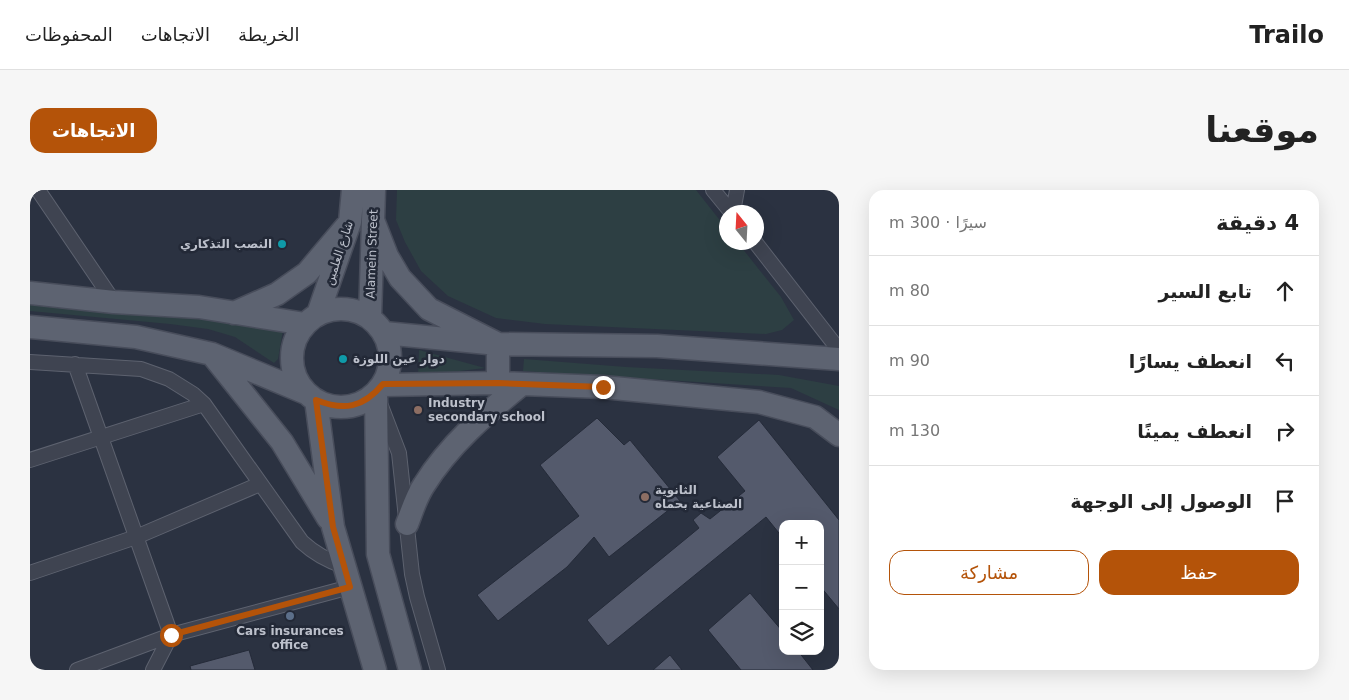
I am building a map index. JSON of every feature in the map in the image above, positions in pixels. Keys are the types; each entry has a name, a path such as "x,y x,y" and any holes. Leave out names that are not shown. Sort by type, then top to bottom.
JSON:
{"main road":[{"name":"شارع العلمين","path":"311,319 350,222 354,190"},
{"name":"Alamein Street","path":"374,190 373,220 377,325"},
{"path":"373,220 387,256 400,278 429,309 498,344"},
{"path":"234,313 277,294 307,273 350,222"},
{"path":"30,293 114,302 198,307 234,313 311,319"},
{"path":"30,327 136,337 212,354 311,396 331,406 347,407 362,403 379,389 389,372 391,359 390,345 377,325 358,311 344,308 331,309 311,319 296,337 292,351 292,366 297,381 311,396 333,527 375,670"},
{"path":"377,325 498,344 657,346 839,359"},
{"path":"498,344 498,383"},
{"path":"212,354 282,442 333,527"},
{"path":"379,389 498,383 603,387 759,402 815,417 839,435"},
{"path":"407,524 422,487 445,454 492,408 522,384"},
{"path":"379,389 378,554 410,670"}],"street":[{"path":"38,190 114,302"},
{"path":"713,190 726,205"},
{"path":"734,205 737,190"},
{"path":"761,250 839,350"},
{"path":"30,362 141,369 155,373 181,386 204,404 302,542 347,576"},
{"path":"75,364 171,635 153,670"},
{"path":"379,389 400,453 412,574 438,670"},
{"path":"30,460 204,404"},
{"path":"30,573 136,537 260,484"},
{"path":"77,670 171,635 347,576"}],"shaded area":[{"path":"397,190 696,190 719,219 719,250 744,250 781,297 794,320 782,330 766,334 545,324 496,318 448,296 421,271 405,242 396,220"},
{"path":"30,305 281,326 283,330 278,359 274,363 235,337 208,329 30,311"},
{"path":"419,350 485,368 418,376"},
{"path":"524,359 626,367 779,375 839,386 839,410 791,388 523,371"}],"building":[{"path":"597,418 624,445 630,440 680,501 609,557 594,537 567,567 498,621 477,595 579,516 540,465"},
{"path":"759,420 839,520 839,609 824,591 824,520 779,520 779,533 766,517 608,646 587,620 699,528 693,520 701,513 710,519 745,491 717,457"},
{"path":"750,593 779,627 779,655 801,655 813,670 741,670 708,630"},
{"path":"249,650 255,670 191,670 190,666"},
{"path":"670,655 682,670 653,670"}],"place":[{"name":"النصب التذكاري","path":"282,244"},
{"name":"دوار عين اللوزة","path":"343,359"},
{"name":"Industry secondary school","path":"418,410"},
{"name":"الثانوية الصناعية بحماه","path":"645,497"},
{"name":"Cars insurances office","path":"290,616"}],"route":[{"path":"171,635 350,587 333,527 316,400 331,406 347,407 362,403 376,394 383,384 498,383 603,387"}]}
